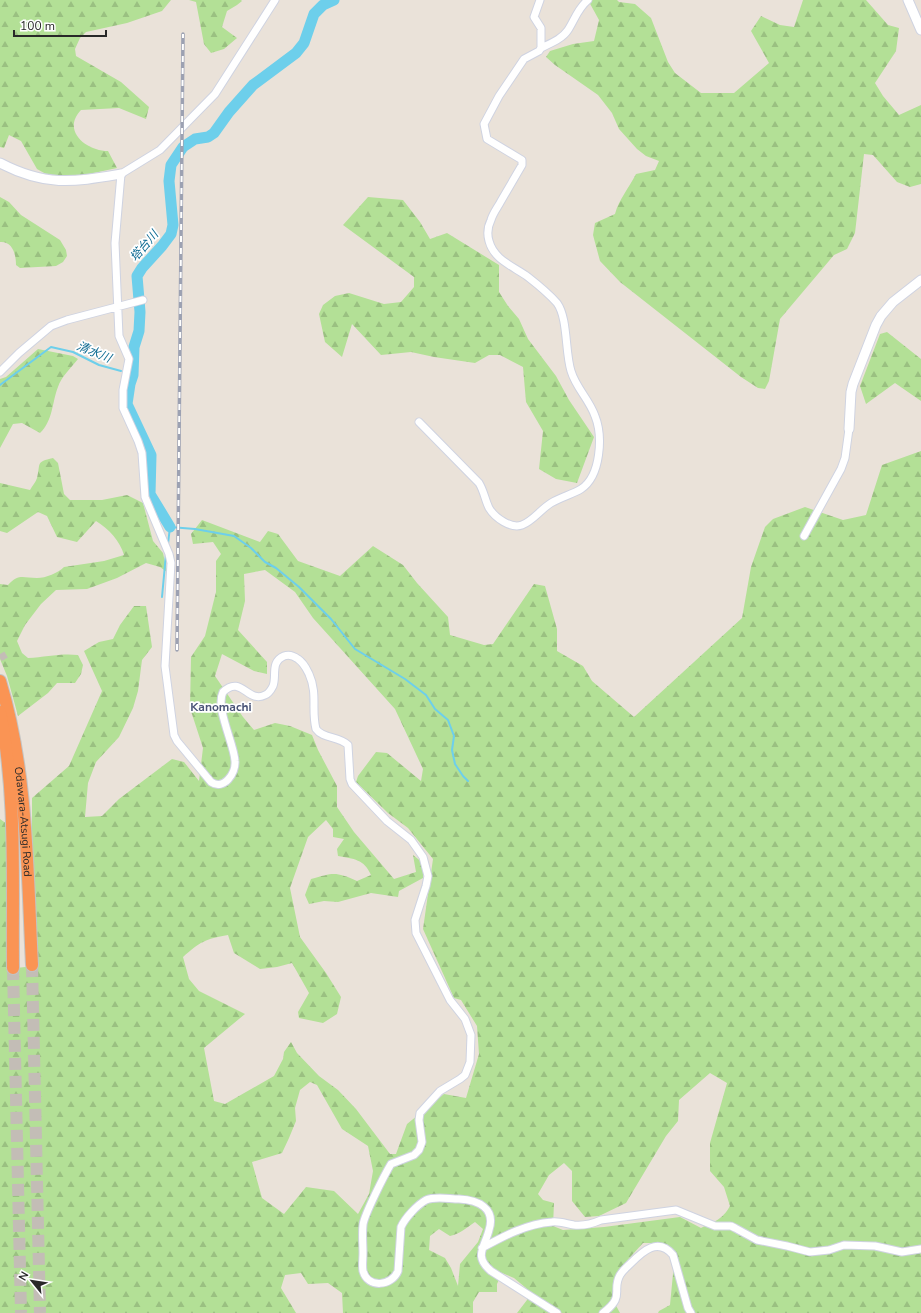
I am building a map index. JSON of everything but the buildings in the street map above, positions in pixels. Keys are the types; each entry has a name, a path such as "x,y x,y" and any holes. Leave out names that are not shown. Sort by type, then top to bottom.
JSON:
{"highway":[{"name":"Odawara-Atsugi Road","path":"0,681 14,734 21,784 26,832 32,965"},
{"name":"Odawara-Atsugi Road","path":"0,712 5,736 10,789 13,968"}],"street":[{"path":"0,163 24,175 48,180 60,181 92,179 121,174 160,150 215,94 275,0"},
{"path":"540,0 534,17 541,28 541,48"},
{"path":"419,422 479,483 484,491 489,508 494,514 501,520 515,525 521,526 550,504 581,489 595,470 598,462 599,429 591,405 578,388 571,372 567,354 562,312 555,302 528,277 500,259 492,249 489,240 488,230 491,220 522,164 522,160 487,139 484,124 498,96 524,59 539,51 541,48 558,40 568,31 581,5 588,0"},
{"path":"908,0 921,30"},
{"path":"121,174 115,242 119,336 129,359 123,390 123,408 142,453 145,497 169,554 171,563 165,666 175,738 211,782 218,785 224,783 231,776 235,762 221,701 223,692 228,688 235,686 240,687 255,696 263,696 273,687 275,668 279,659 285,656 291,656 303,663 314,687 316,729 321,734 340,740 348,745 350,779 352,784 387,821 411,840 423,857 428,876 416,920 416,933 450,1000 463,1014 470,1030 470,1055 467,1071 460,1080 440,1091 422,1111 419,1120 422,1139 421,1147 414,1155 391,1164 368,1211 363,1225 364,1273 369,1280 379,1284 386,1283 395,1277 398,1271 402,1224 420,1204 432,1199 470,1200 483,1205 488,1213 490,1226 482,1248 482,1258 489,1269 557,1313"},
{"path":"804,536 841,468 847,445 851,392 876,325 886,308 921,280"},
{"path":"0,372 19,353 51,326 139,301"},
{"path":"482,1248 522,1228 544,1223 553,1222 575,1225 591,1224 601,1220 676,1210 715,1226 731,1226 757,1240 810,1252 829,1250 844,1245 875,1246 902,1252 921,1249"},
{"path":"604,1313 616,1300 618,1280 623,1271 642,1252 649,1248 656,1247 668,1250 673,1255 688,1308 691,1313"}],"green space":[{"path":"0,0 171,0 162,11 127,23 86,32 80,38 75,49 76,56 121,82 149,107 146,119 119,108 81,110 76,118 74,125 75,132 79,138 92,148 108,151 117,168 75,177 53,178 37,169 21,141 9,135 4,148 0,147"},
{"path":"189,0 241,0 242,1 237,5 227,11 222,27 237,38 224,49 211,53 204,44 196,2"},
{"path":"588,0 617,0 619,2 635,4 651,18 668,62 675,73 701,93 734,93 769,63 751,31 761,16 780,25 794,27 803,0 866,0 888,25 899,28 896,51 875,83 883,96 899,115 921,105 921,184 910,187 897,182 873,155 864,154 855,233 847,249 834,255 780,319 769,381 765,389 758,388 741,377 620,282 600,261 593,235 595,223 615,214 622,198 636,174 655,170 659,161 646,156 637,149 619,129 612,113 598,95 546,57 550,51 573,44 594,41 599,20"},
{"path":"0,197 9,202 21,215 60,240 66,250 67,256 63,262 56,266 20,268 16,265 11,246 4,242 0,242"},
{"path":"368,197 403,200 420,222 430,239 447,233 499,265 499,292 519,319 528,339 556,376 569,400 594,437 577,483 556,479 539,469 543,431 526,402 523,367 500,355 489,355 475,363 411,352 381,355 352,324 342,357 325,342 319,314 323,305 335,296 349,293 384,304 401,302 414,287 414,277 343,225"},
{"path":"887,332 921,359 921,401 895,383 866,404 860,386 880,334"},
{"path":"38,349 73,356 78,359 59,383 50,417 40,433 22,423 13,424 0,448 0,379 6,377"},
{"path":"921,451 921,1313 658,1313 670,1305 675,1253 660,1243 643,1243 622,1266 613,1300 620,1313 517,1313 527,1300 526,1288 514,1278 502,1273 497,1284 497,1292 479,1292 473,1302 473,1313 343,1313 342,1293 328,1283 308,1284 301,1273 285,1275 281,1288 296,1313 0,1313 0,819 7,824 6,969 35,966 32,798 69,766 102,691 84,651 99,642 113,639 120,625 134,606 146,606 152,647 142,660 138,691 133,708 119,737 96,762 88,783 85,817 102,816 119,799 172,759 184,762 199,781 203,748 190,708 191,657 205,636 216,592 216,561 221,554 213,542 193,544 191,534 202,520 260,542 268,531 278,534 298,561 340,576 373,546 403,565 448,617 450,635 484,645 493,644 534,584 545,586 557,629 557,651 583,666 592,681 634,717 742,618 751,567 765,527 773,519 805,507 843,520 866,515 882,465","holes":["265,570 295,592 313,618 395,709 423,769 421,781 387,753 376,752 358,776 356,782 388,813 408,828 433,859 423,929 454,998 461,1000 477,1026 479,1054 466,1098 444,1094 407,1124 396,1154 390,1154 356,1109 338,1090 319,1076 297,1053 291,1042 284,1052 283,1059 274,1076 225,1104 214,1101 204,1048 245,1014 199,991 189,979 183,957 203,942 228,935 234,953 260,969 292,963 309,993 298,1012 299,1018 323,1023 337,1014 341,997 300,937 290,888 308,837 326,820 333,829 333,837 344,839 337,849 338,856 354,859 362,863 371,875 357,881 339,874 324,875 311,879 305,895 309,904 324,901 338,902 371,893 398,897 399,891 423,878 423,863 413,855 416,872 394,879 354,832 337,807 337,786 318,750 312,735 290,726 275,723 254,730 243,717 215,676 222,654 254,671 267,674 267,662 238,630 245,601 244,574","710,1073 727,1083 710,1143 710,1171 724,1187 730,1206 724,1214 718,1220 701,1228 680,1217 604,1227 563,1230 553,1226 554,1203 543,1200 538,1194 549,1175 564,1163 572,1171 572,1201 585,1217 599,1216 626,1203 666,1136 678,1121 679,1100","310,1082 317,1085 342,1129 368,1146 373,1171 369,1194 358,1214 334,1191 306,1187 284,1214 262,1198 252,1162 282,1153 296,1121 295,1108 300,1090","475,1222 483,1229 478,1242 460,1264 458,1286 451,1268 445,1258 429,1250 430,1236 439,1229 450,1236 460,1232"]},
{"path":"53,458 58,463 64,494 70,500 102,500 127,495 143,503 153,541 163,553 167,572 160,567 146,563 117,578 87,589 56,590 41,604 25,625 17,641 22,653 28,658 78,655 83,665 81,674 75,683 57,683 48,693 18,716 7,676 0,659 0,584 8,585 15,579 21,577 44,577 55,573 64,567 104,561 124,555 120,545 113,536 96,521 77,542 57,537 47,516 38,512 7,533 0,531 0,483 30,490 36,480 41,462"}],"waterway":[{"name":"塔台川","path":"170,527 150,494 151,455 127,404 133,375 134,347 139,331 140,312 137,276 171,234 173,225 169,181 171,165 183,147 195,139 208,137 214,133 229,112 253,85 296,53 304,43 314,14 323,5 334,0"},
{"name":"清水川","path":"0,385 51,347 73,352 99,365 121,371"},
{"path":"168,544 170,527 195,529 234,536 251,548 265,562 276,568 299,587 331,619 355,649 405,679 426,695 435,709 448,720 454,736 452,750 455,764 468,781"},
{"name":"塔台川","path":"162,597 166,554"}],"tunnel":[{"path":"0,658 7,654"},
{"path":"32,965 40,1313"},
{"path":"13,968 21,1313"}],"railway":[{"path":"177,650 183,34"}],"district":[{"name":"Kanomachi","path":"221,707"}]}
